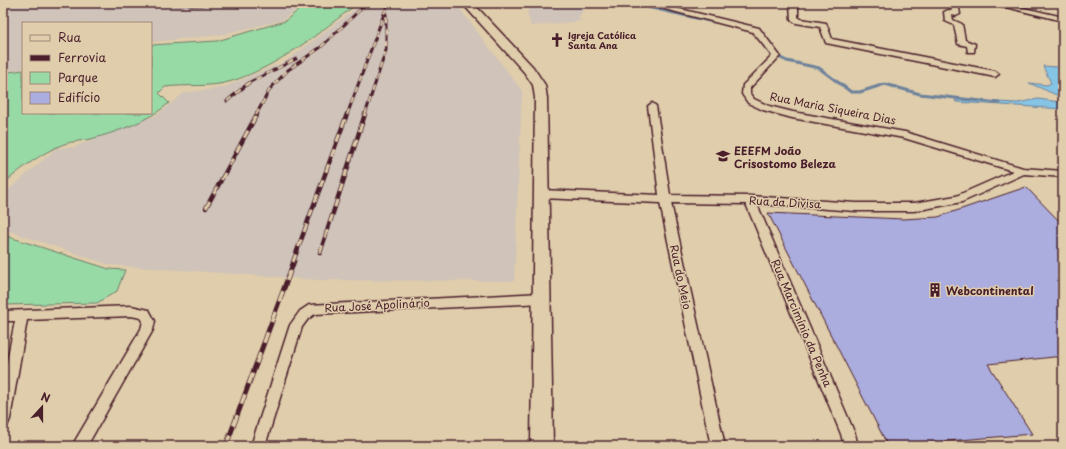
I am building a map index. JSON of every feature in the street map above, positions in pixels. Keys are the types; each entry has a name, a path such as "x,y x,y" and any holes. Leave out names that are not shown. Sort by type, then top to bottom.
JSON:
{"street":[{"path":"467,3 529,70 539,85 541,98 543,298 542,446"},
{"name":"Rua Maria Siqueira Dias","path":"646,3 742,26 761,33 776,53 776,56 751,80 746,87 746,94 751,102 792,115 905,135 1023,171 1063,174"},
{"path":"794,3 794,18 799,21 823,26 829,41 995,74"},
{"path":"954,3 956,14 948,12 949,21 958,24 961,42 971,44 971,50"},
{"path":"992,3 1063,20"},
{"name":"Rua do Meio","path":"652,106 665,199 718,446"},
{"name":"Rua da Divisa","path":"541,194 665,199 750,200 856,207 914,207 958,199 1023,171"},
{"name":"Rua Marcimínio da Penha","path":"750,200 848,434 851,446"},
{"name":"Rua José Apolinário","path":"258,446 296,325 304,315 313,309 543,298"},
{"path":"3,316 131,311 145,314 149,321 147,330 79,446"},
{"path":"4,412 22,315"}],"shaded area":[{"path":"3,3 305,3 283,20 219,35 152,42 152,22 22,22 22,69 3,72"},
{"path":"363,3 410,3 460,9 522,91 514,281 319,280 110,265 3,229 3,195 57,148 74,147 157,115 184,93 222,88 286,61"},
{"path":"532,3 549,3 585,7 578,18 581,19 580,21 531,26 527,13"}],"green space":[{"path":"307,3 358,3 298,48 266,67 249,75 224,83 165,87 159,93 169,103 152,115 111,133 91,139 64,144 32,161 3,184 3,73 22,70 22,114 152,114 152,45 217,41 285,21"},
{"path":"3,235 109,269 125,270 117,291 97,303 3,305"}],"water":[{"path":"1063,65 1063,100 1061,97 1029,83 1047,85 1051,83 1043,66 1056,67"},
{"path":"1038,99 1060,102 1063,101 1063,109 956,102 955,100 1018,103"}],"building":[{"name":"Webcontinental","path":"1026,187 1063,225 1063,356 988,364 1032,434 888,446 768,213 903,219 938,217"}],"waterway":[{"path":"630,3 714,22"},
{"path":"774,55 787,61 819,68 851,92 860,92 885,84 920,94 999,103"}],"railway":[{"path":"158,3 196,5 233,3"},
{"path":"237,6 254,3"},
{"path":"256,115 270,89 288,70 321,47 367,3"},
{"path":"347,115 388,3"},
{"path":"365,115 386,50 386,14"},
{"path":"227,101 250,82 296,59"},
{"path":"206,208 257,114"},
{"path":"293,262 347,114"},
{"path":"320,253 365,114"},
{"path":"226,446 294,261"}],"place":[{"name":"Igreja Católica Santa Ana","path":"557,40"},
{"name":"EEEFM João Crisostomo Beleza","path":"723,156"},
{"name":"Webcontinental","path":"935,290"}]}
